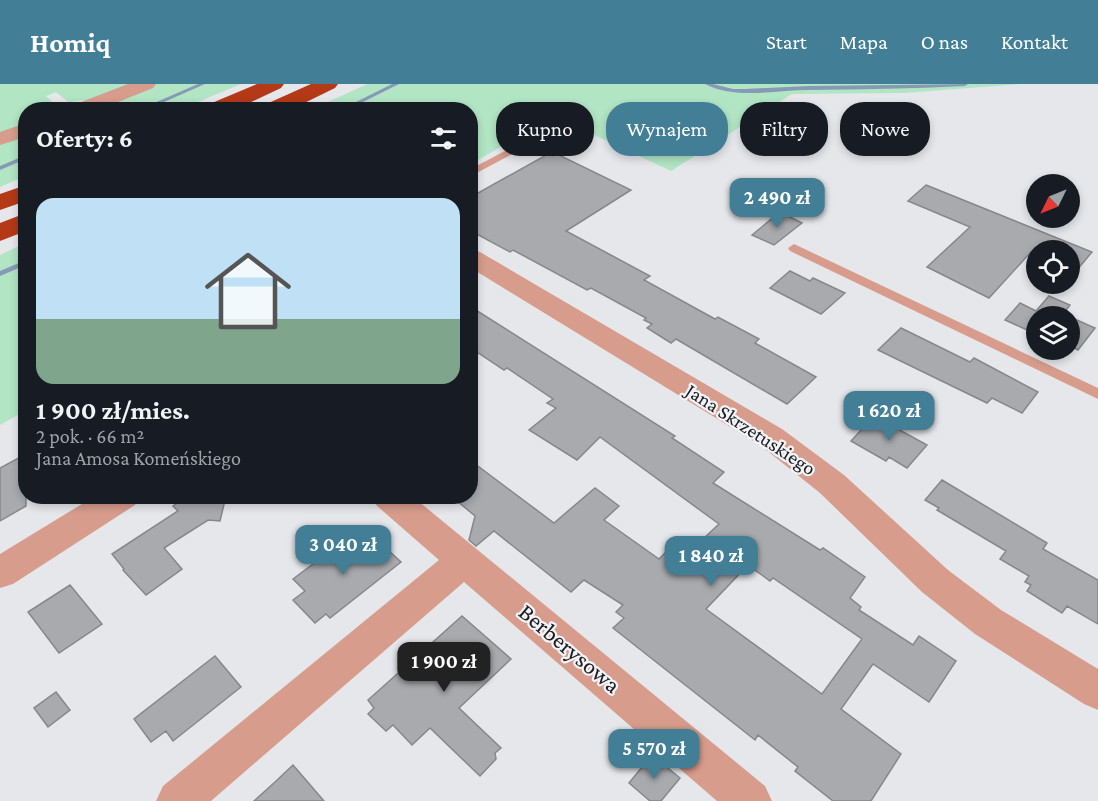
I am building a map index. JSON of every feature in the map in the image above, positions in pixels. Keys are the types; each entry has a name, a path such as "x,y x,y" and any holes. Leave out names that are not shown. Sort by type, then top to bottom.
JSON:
{"highway":[{"path":"233,102 274,84"},
{"path":"289,102 328,84"},
{"path":"0,203 18,195"},
{"path":"0,232 18,224"}],"street":[{"path":"99,102 146,84"},
{"path":"0,139 18,132"},
{"name":"Jana Skrzetuskiego","path":"478,270 771,437 832,484 935,581 988,622 1098,691"},
{"path":"0,573 110,504"},
{"name":"Berberysowa","path":"398,504 750,801"},
{"path":"178,801 465,560"}],"lane":[{"path":"478,169 502,156"},
{"path":"794,248 1098,394"}],"green space":[{"path":"0,84 134,84 89,100 68,102 56,92 46,96 53,102 18,102 18,127 0,134"},
{"path":"154,84 241,84 198,102 108,102"},
{"path":"367,84 1021,84 904,93 792,94 779,102 740,102 740,127 728,135 728,102 606,102 606,140 594,135 594,102 496,102 496,150 478,160 478,102 328,102"},
{"path":"18,136 18,179 0,187 0,143"},
{"path":"639,156 695,156 671,171"},
{"path":"18,246 18,415 0,425 0,255"}],"building":[{"path":"544,156 561,156 631,190 566,231 650,276 644,280 715,319 718,317 759,339 755,343 816,377 787,404 676,339 671,343 647,328 652,324 644,320 646,318 591,288 587,290 513,250 510,252 478,235 478,193"},
{"path":"926,185 1026,225 1026,228 1033,228 1062,240 1026,240 1026,257 989,298 927,267 970,227 908,201"},
{"path":"780,212 802,223 774,245 752,235"},
{"path":"1080,247 1092,252 1080,266"},
{"path":"790,271 810,281 813,278 845,293 821,314 770,288"},
{"path":"1049,296 1070,305 1069,306 1040,306"},
{"path":"1020,303 1026,306 1026,329 1005,320"},
{"path":"478,311 675,436 672,438 724,472 713,483 820,550 823,548 865,577 850,598 861,607 859,610 913,645 919,636 956,661 929,702 873,664 841,709 901,754 871,801 833,801 795,771 798,767 758,735 755,740 613,628 624,618 616,612 623,605 584,580 571,592 494,531 476,546 469,540 475,516 461,504 478,504 478,466 554,523 595,488 619,506 604,520 659,559 674,544 688,553 719,524 600,437 577,460 529,430 556,408 547,403 553,399 507,368 504,370 478,353","holes":["748,565 770,581 773,578 862,639 822,694 706,609"]},
{"path":"1080,321 1095,328 1080,347"},
{"path":"901,328 970,362 974,358 1038,392 1022,413 992,398 987,403 878,350"},
{"path":"874,416 927,445 907,468 889,457 886,461 851,441"},
{"path":"18,458 18,504 26,504 26,506 0,521 0,468"},
{"path":"942,480 1047,543 1043,549 1098,580 1098,624 1067,606 1062,613 1027,591 1031,585 1025,582 1029,576 1000,559 1006,551 937,510 939,508 925,500"},
{"path":"176,504 224,504 220,521 208,520 164,548 182,569 146,595 112,554 178,511 173,506"},
{"path":"365,529 401,562 330,618 326,614 315,623 293,600 305,591 293,579 321,558 323,561"},
{"path":"70,585 102,624 59,653 28,612"},
{"path":"462,616 511,659 459,708 501,748 495,753 496,759 480,776 430,728 412,745 393,725 386,731 368,714 374,708 368,700"},
{"path":"215,656 241,687 173,741 166,731 151,742 134,719"},
{"path":"56,692 70,710 48,727 34,708"},
{"path":"652,755 680,778 661,801 650,801 629,783"},
{"path":"293,765 324,801 254,801 275,782"}],"waterway":[{"path":"159,102 202,84"},
{"path":"359,102 396,84"},
{"path":"708,84 745,91 965,84"},
{"path":"0,168 18,160"},
{"path":"0,274 18,266"}]}
